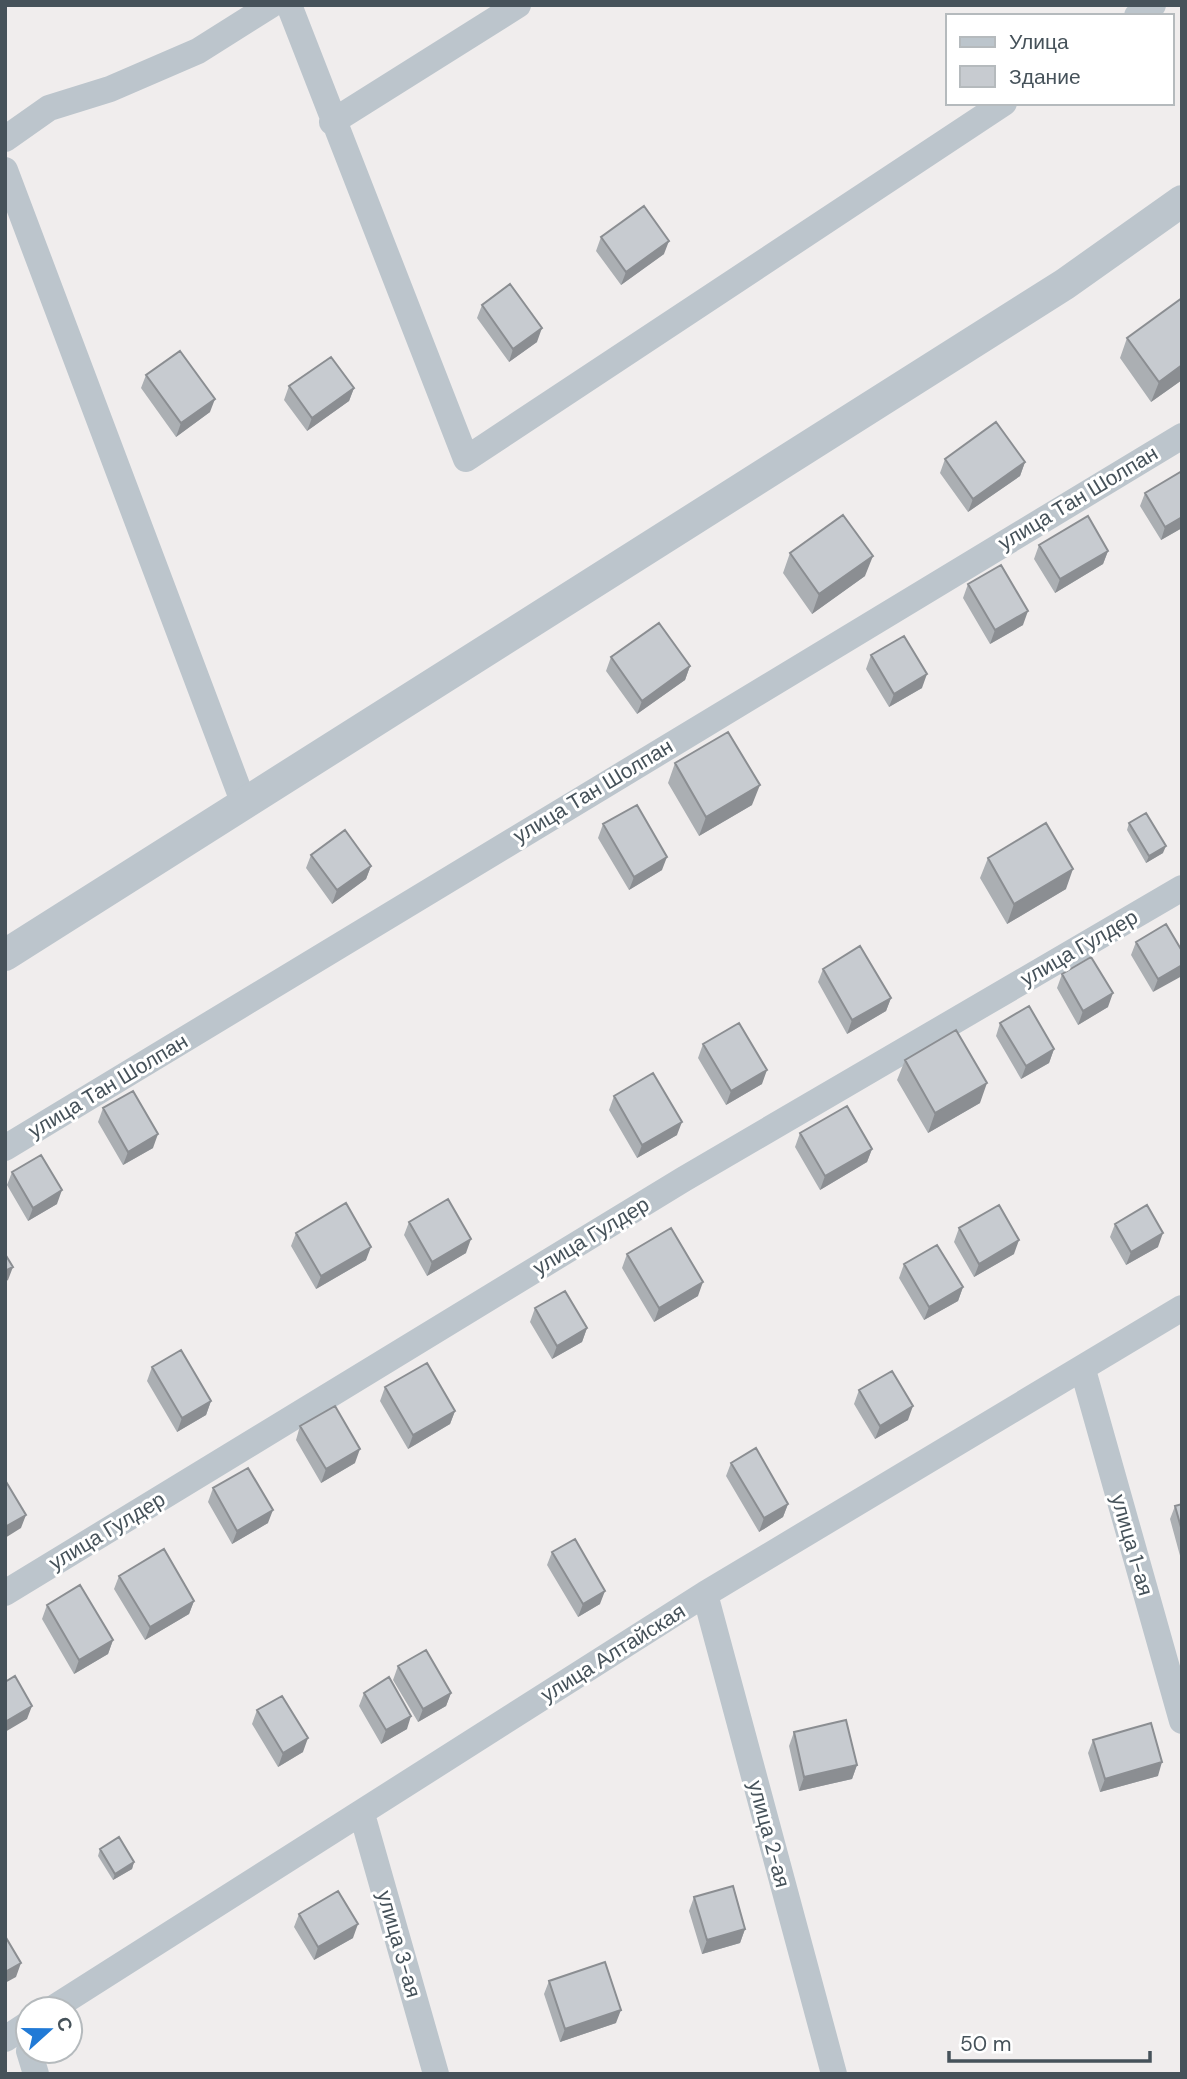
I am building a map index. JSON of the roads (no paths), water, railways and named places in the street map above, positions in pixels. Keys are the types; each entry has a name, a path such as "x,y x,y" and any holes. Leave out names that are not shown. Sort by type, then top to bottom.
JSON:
{"street":[{"path":"5,139 49,108 110,89 198,51 271,5"},
{"path":"289,5 332,122 466,459 1001,105"},
{"path":"332,122 518,5"},
{"path":"5,170 244,804"},
{"path":"5,955 1065,284 1182,201"},
{"name":"улица Тан Шолпан","path":"5,1148 1182,436"},
{"name":"улица Гулдер","path":"5,1593 684,1178 1182,888"},
{"name":"улица Алтайская","path":"74,1995 705,1594 1083,1370 1182,1308"},
{"name":"улица 1-ая","path":"1083,1370 1182,1721"},
{"name":"улица 2-ая","path":"705,1594 834,2074"},
{"name":"улица 3-ая","path":"362,1814 436,2074"}]}
